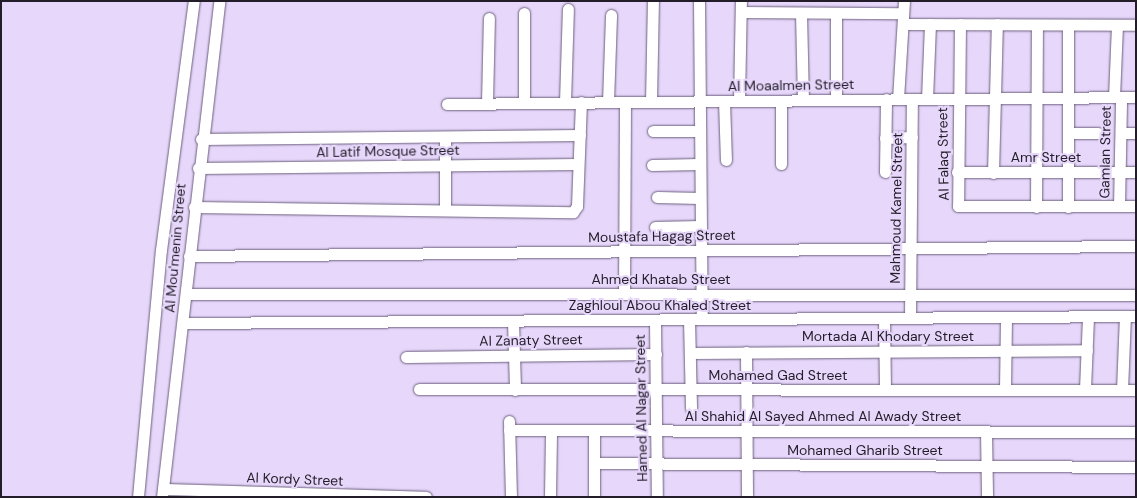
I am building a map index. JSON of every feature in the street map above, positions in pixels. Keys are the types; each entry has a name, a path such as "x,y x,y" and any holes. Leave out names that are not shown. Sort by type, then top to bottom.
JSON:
{"street":[{"name":"Al Mou'menin Street","path":"138,497 161,250 194,1"},
{"name":"Al Mou'menin Street","path":"162,493 184,323 201,139 219,1"},
{"path":"651,102 653,1"},
{"path":"699,1 698,131 702,319"},
{"path":"739,101 741,7 781,7 801,12 820,7 836,13 864,7 903,13 930,24 1136,25"},
{"path":"565,102 568,8"},
{"path":"801,12 803,100"},
{"path":"524,13 524,103"},
{"path":"836,13 836,100"},
{"path":"898,99 903,13"},
{"path":"608,102 611,15"},
{"path":"487,103 489,18"},
{"path":"927,99 930,24"},
{"name":"Al Falaq Street","path":"960,24 956,202 960,208 1036,207"},
{"path":"993,172 997,24"},
{"path":"1037,25 1036,207 1136,206"},
{"path":"1068,25 1068,207"},
{"name":"Gamlan Street","path":"1117,25 1118,97 1121,133 1119,206"},
{"name":"Al Moaalmen Street","path":"447,104 1136,97"},
{"name":"Mahmoud Kamel Street","path":"910,318 912,99"},
{"path":"781,100 782,164"},
{"path":"885,172 886,100"},
{"path":"724,101 726,160"},
{"path":"194,207 576,210 581,102"},
{"path":"624,102 624,294"},
{"path":"653,131 698,131"},
{"path":"1068,133 1098,133"},
{"path":"1121,133 1136,133"},
{"path":"201,139 445,138 580,135"},
{"path":"886,138 912,137"},
{"path":"445,138 445,210"},
{"name":"Al Latif Mosque Street","path":"198,168 578,164"},
{"path":"652,165 699,164"},
{"name":"Amr Street","path":"957,172 1136,172"},
{"path":"657,198 700,198"},
{"path":"655,227 700,226"},
{"name":"Moustafa Hagag Street","path":"189,256 1136,246"},
{"name":"Ahmed Khatab Street","path":"186,294 1136,294"},
{"path":"1085,389 1088,316"},
{"path":"1122,390 1130,316"},
{"name":"Zaghloul Abou Khaled Street","path":"184,323 1130,316"},
{"path":"1005,390 1006,317"},
{"path":"884,318 885,390"},
{"path":"689,319 691,408"},
{"name":"Hamed Al Nagar Street","path":"655,320 657,497"},
{"path":"513,321 514,390"},
{"name":"Mortada Al Khodary Street","path":"690,353 1087,350"},
{"path":"746,352 747,497"},
{"name":"Al Zanaty Street","path":"406,357 656,354"},
{"name":"Mohamed Gad Street","path":"420,389 1136,390"},
{"name":"Al Shahid Al Sayed Ahmed Al Awady Street","path":"511,497 509,426 551,430 1136,432"},
{"path":"550,497 551,430"},
{"path":"594,430 594,497"},
{"path":"986,431 987,497"},
{"name":"Mohamed Gharib Street","path":"594,463 1136,467"},
{"name":"Al Kordy Street","path":"162,493 426,497"}]}
